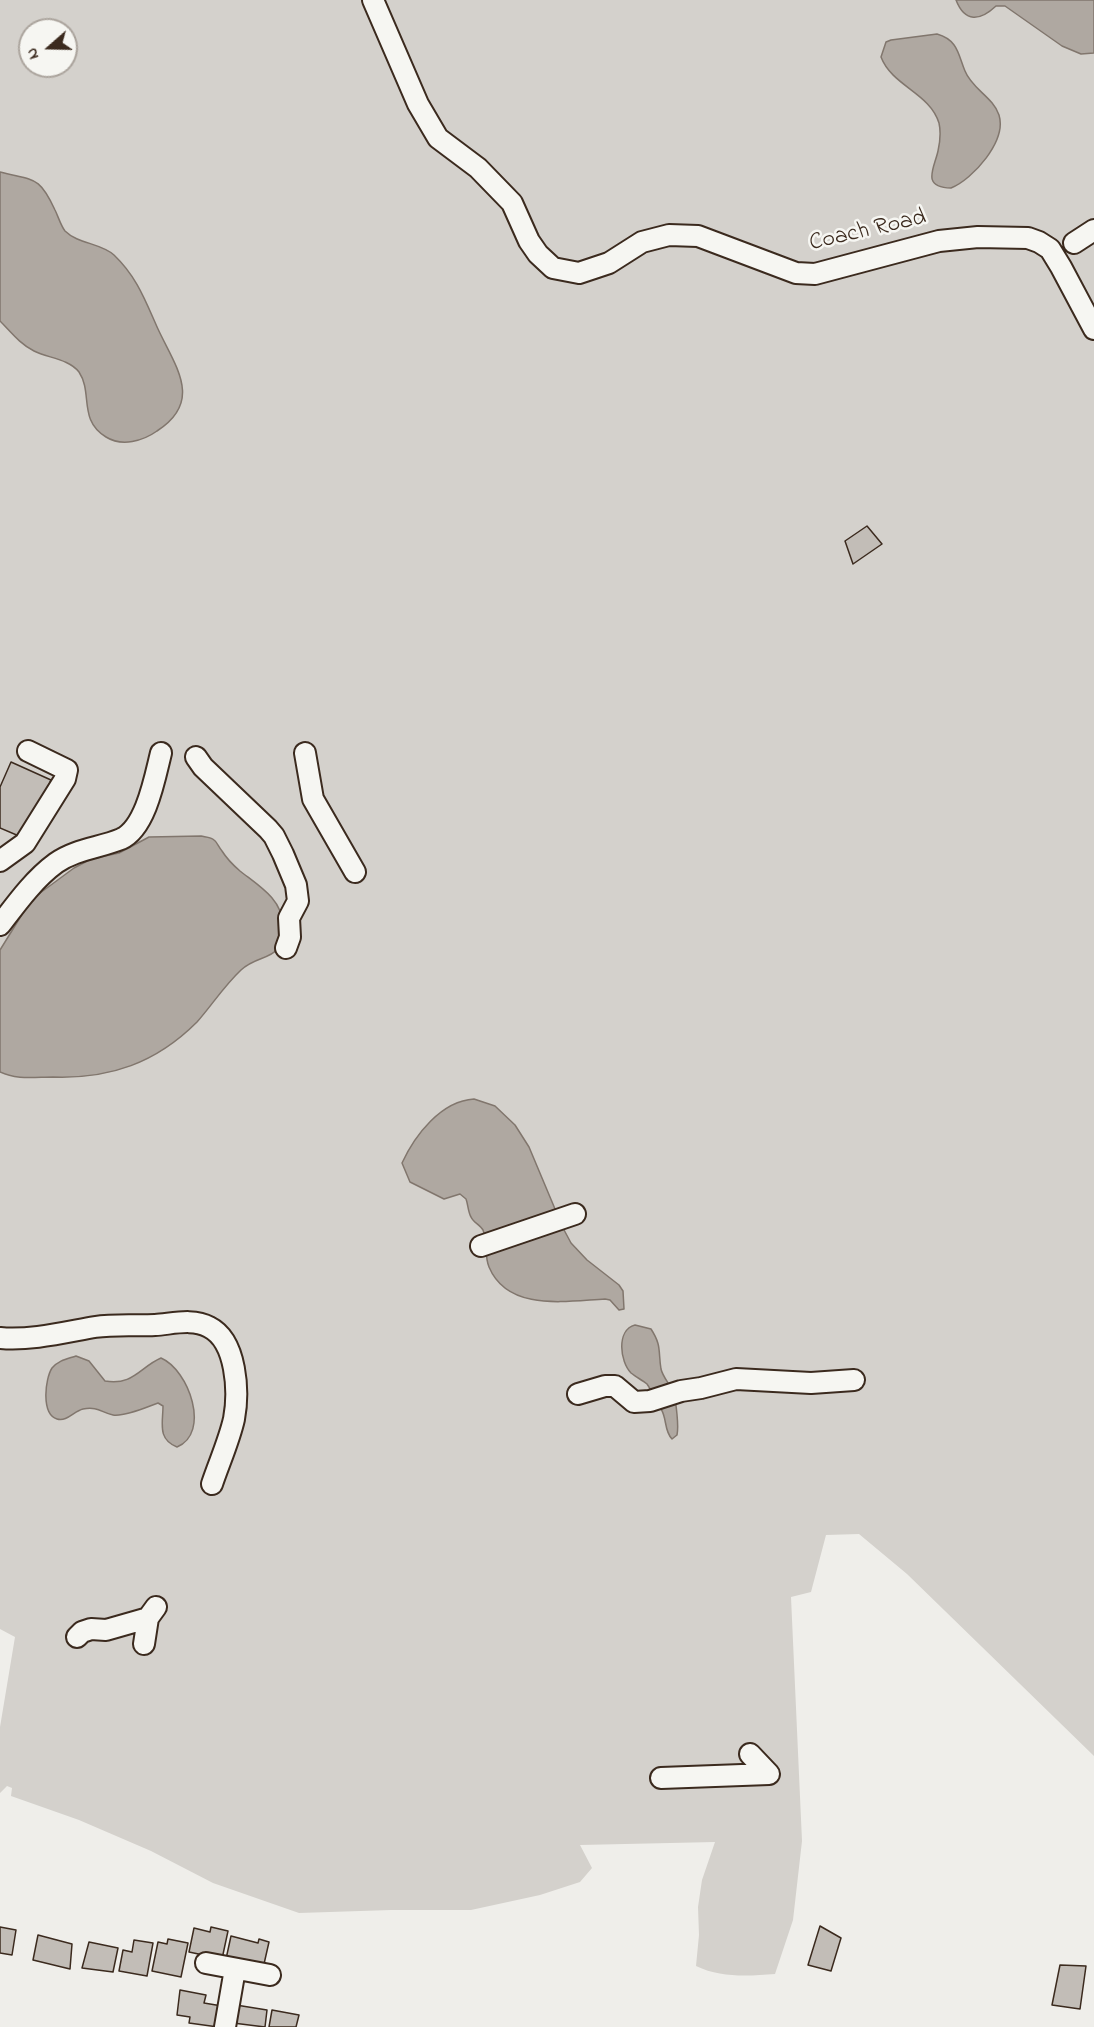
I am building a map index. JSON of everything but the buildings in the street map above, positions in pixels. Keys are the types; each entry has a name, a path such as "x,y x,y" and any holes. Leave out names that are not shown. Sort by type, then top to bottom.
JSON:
{"street":[{"name":"Coach Road","path":"373,0 418,104 438,138 478,168 512,203 529,241 538,254 554,268 579,273 609,262 642,242 669,235 698,236 796,273 815,274 939,241 978,237 1028,238 1050,249 1094,329"},
{"path":"1074,243 1094,231"},
{"path":"0,861 26,843 65,779 67,770 28,751"},
{"path":"0,925 21,898 55,864 76,852 122,839 135,826 148,800 161,753"},
{"path":"305,753 313,799 355,872"},
{"path":"196,757 274,836 283,854 296,885 298,901 289,918 290,936 286,948"},
{"path":"481,1246 575,1214"},
{"path":"0,1338 66,1334 97,1327 182,1322 209,1326 223,1338 231,1356 236,1400 234,1419 212,1484"},
{"path":"578,1394 605,1386 615,1386 634,1402 650,1401 736,1378 811,1383 854,1380"},
{"path":"77,1637 82,1632 91,1629 106,1630 152,1612 144,1644"},
{"path":"661,1778 769,1774 750,1754"},
{"path":"206,1963 270,1975"},
{"path":"225,2027 235,1969"}],"shaded area":[{"path":"0,0 1094,0 1094,1756 907,1574 859,1534 826,1535 811,1592 791,1597 802,1841 793,1920 775,1974 745,1976 715,1973 696,1966 699,1935 698,1907 702,1880 715,1842 580,1845 592,1868 580,1882 540,1895 471,1910 299,1913 213,1883 151,1851 79,1820 11,1796 12,1788 7,1786 0,1793 0,1727 15,1637 0,1629"},
{"path":"956,0 1094,0 1094,53 1081,54 1062,46 1005,6 996,6 984,15 973,17 964,13"},
{"path":"937,34 953,44 968,77 996,109 1000,125 998,136 986,158 969,176 951,188 942,187 933,181 932,170 940,137 939,123 934,113 928,104 893,75 881,57 886,42"},
{"path":"0,172 28,179 40,185 65,231 76,239 109,251 135,280 172,356 181,383 182,395 179,408 171,420 151,435 132,442 119,442 106,437 92,423 83,380 79,372 64,361 29,348 0,321"},
{"path":"201,836 215,841 240,871 274,900 282,916 283,925 283,937 276,951 248,964 241,970 197,1022 181,1036 165,1048 131,1066 94,1075 74,1077 33,1078 6,1075 0,1072 0,950 36,896 74,868 91,859 119,853 149,837"},
{"path":"474,1099 495,1106 515,1125 529,1147 571,1243 587,1260 619,1285 623,1291 624,1309 619,1310 610,1300 605,1299 540,1301 510,1291 498,1281 489,1267 483,1230 472,1219 466,1199 460,1194 444,1199 410,1182 402,1163 414,1141 430,1121 440,1113 462,1101"},
{"path":"635,1325 651,1329 657,1340 661,1369 673,1391 676,1403 678,1431 672,1439 663,1413 649,1387 631,1373 624,1362 622,1339 629,1328"},
{"path":"76,1356 89,1361 105,1381 115,1382 136,1375 161,1358 171,1365 180,1375 192,1402 193,1429 187,1440 177,1447 166,1440 162,1430 163,1406 158,1403 124,1415 109,1414 88,1408 61,1420 52,1416 48,1410 46,1388 52,1368 63,1360"}]}
